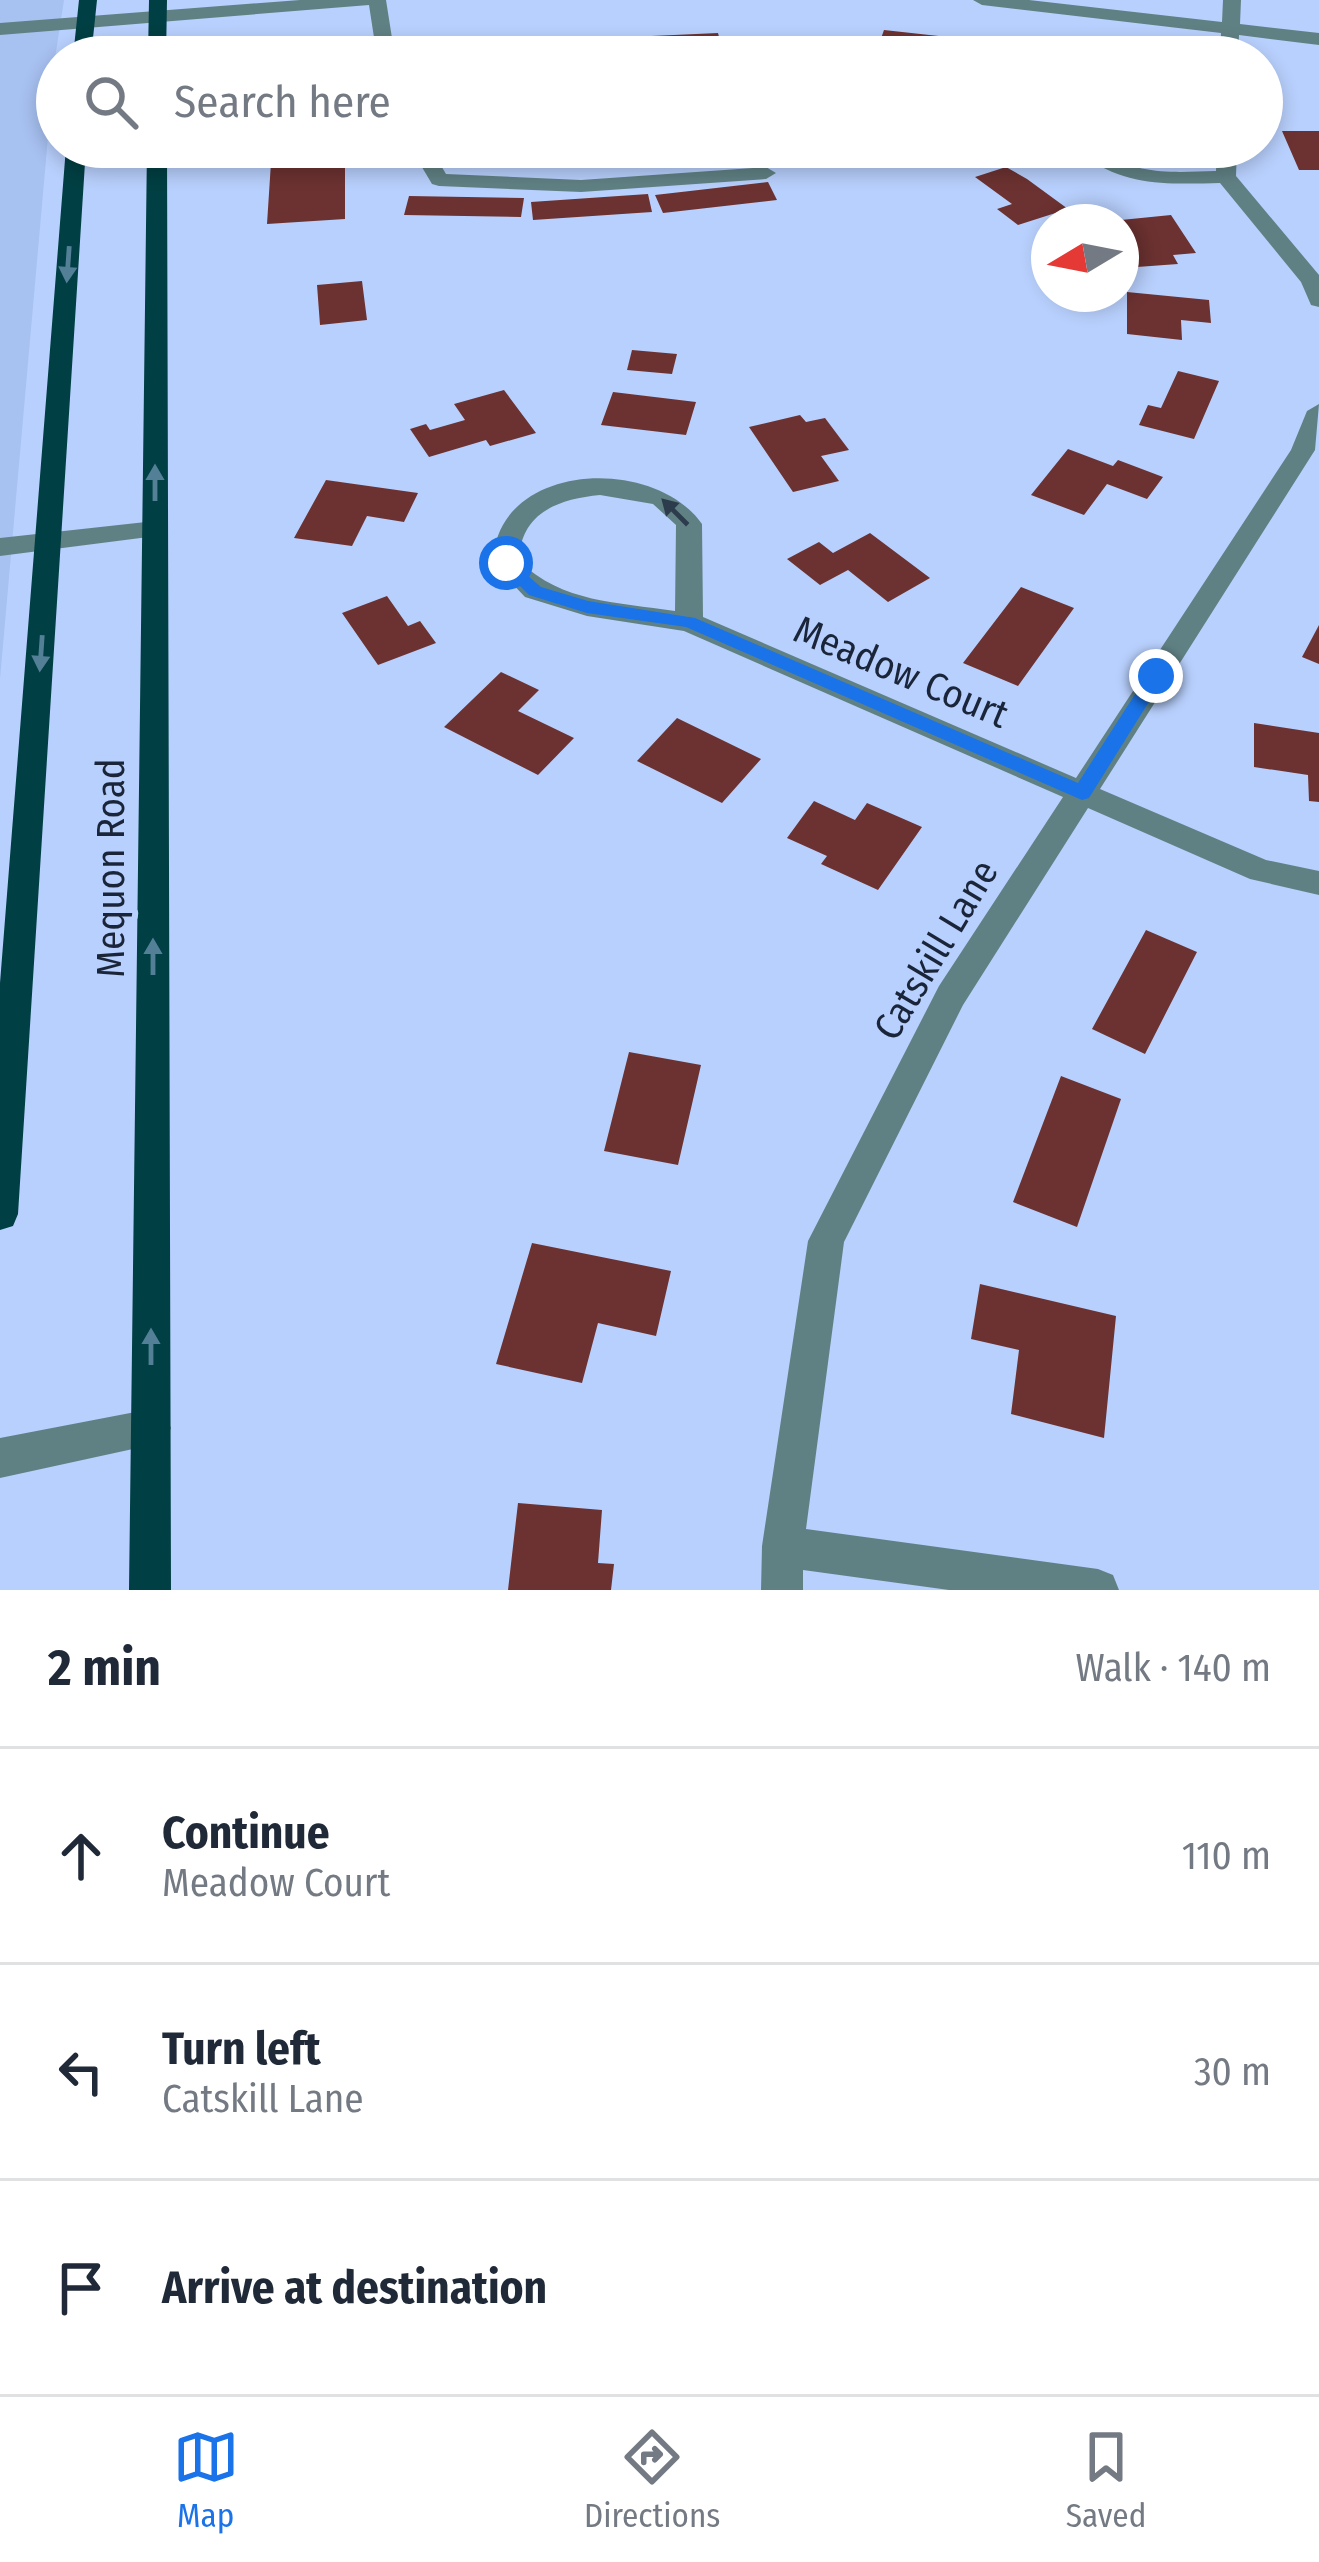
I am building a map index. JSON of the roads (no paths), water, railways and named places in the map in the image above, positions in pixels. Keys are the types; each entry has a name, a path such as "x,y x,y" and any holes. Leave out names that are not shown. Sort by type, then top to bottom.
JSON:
{"main road":[{"path":"84,36 88,0"},
{"name":"Mequon Road","path":"0,1214 75,168"},
{"name":"Mequon Road","path":"150,1590 157,168"}],"street":[{"path":"0,28 85,22 158,8 373,0 381,36"},
{"path":"982,0 1319,39"},
{"path":"1230,36 1232,0"},
{"path":"432,168 439,179 581,186 766,173"},
{"path":"1110,168 1141,176 1226,177"},
{"path":"1226,168 1226,177 1312,281 1319,300"},
{"name":"Catskill Lane","path":"782,1590 782,1546 826,1241 951,996 1303,450 1319,411"},
{"name":"Meadow Court","path":"689,622 689,524 667,499 621,485 573,490 530,505 508,535 506,563 535,591 587,607 689,622 1261,871 1319,883"},
{"path":"0,548 155,529"},
{"path":"0,1459 151,1428"},
{"path":"782,1546 1098,1590"}]}
